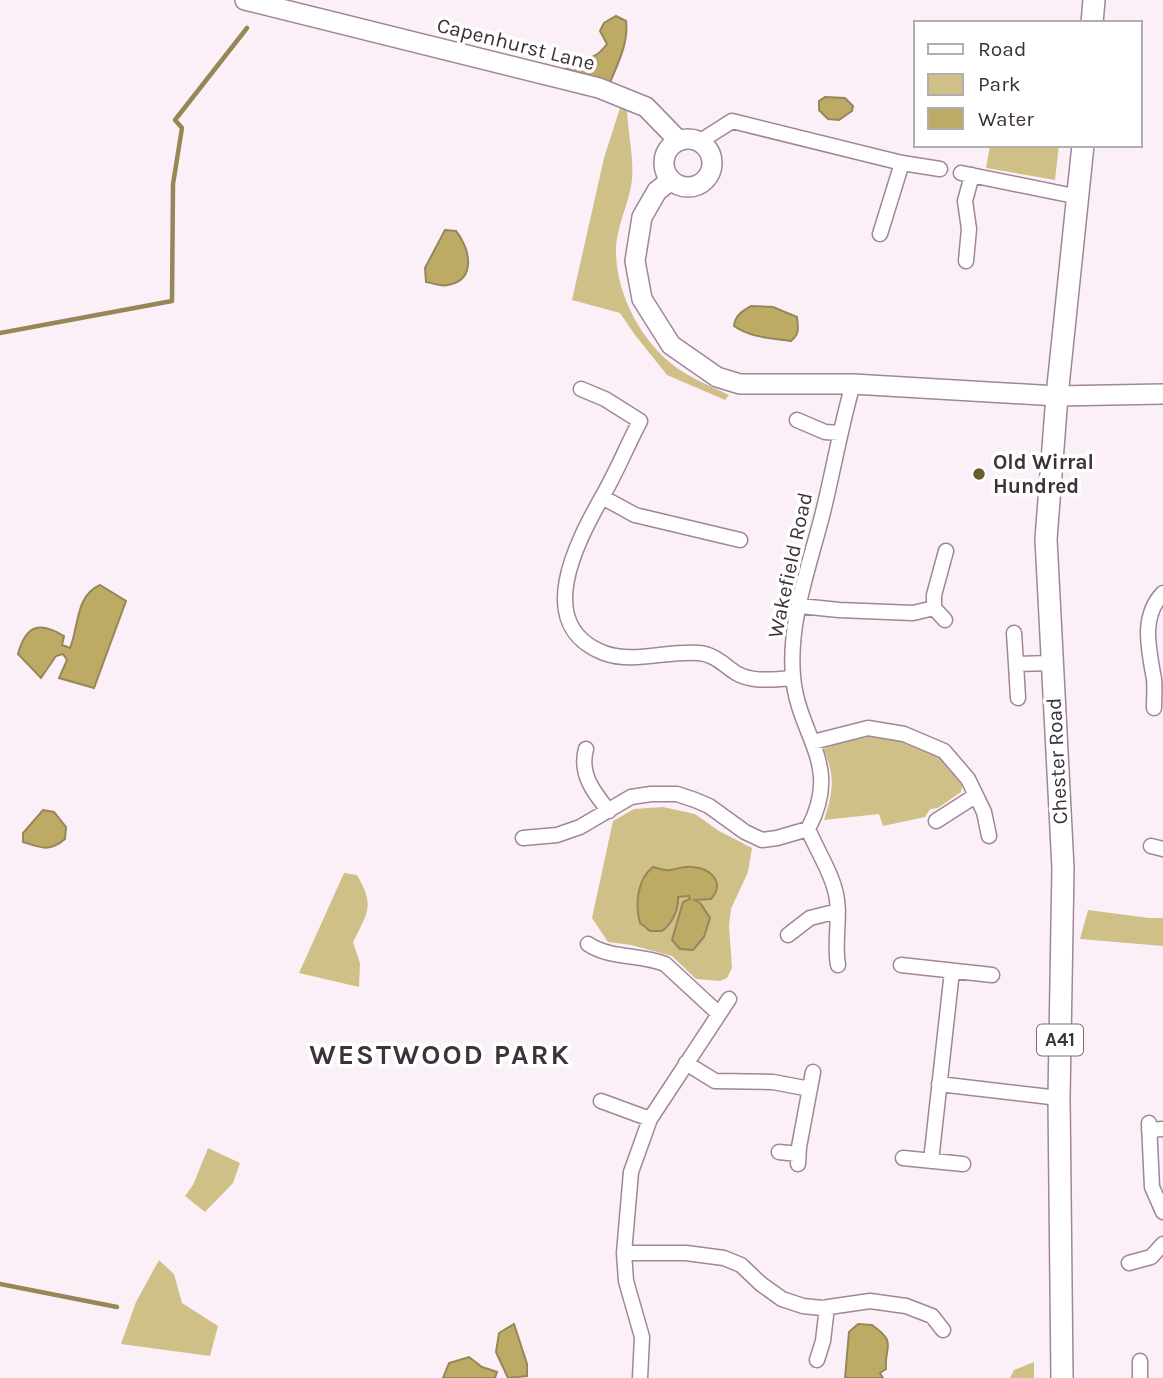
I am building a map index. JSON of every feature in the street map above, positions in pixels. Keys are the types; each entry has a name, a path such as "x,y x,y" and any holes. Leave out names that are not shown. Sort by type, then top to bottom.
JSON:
{"main road":[{"path":"1092,21 1094,0"},
{"name":"Chester Road","path":"1062,1378 1059,1098 1063,868 1046,539 1057,396 1083,147"}],"street":[{"name":"Capenhurst Lane","path":"245,0 600,88 646,107 679,141"},
{"path":"699,142 732,121 902,163 940,169"},
{"path":"687,139 699,142 706,147 711,158 712,167 708,176 695,186 679,185 666,174 664,159 667,151 679,141 687,139"},
{"path":"880,234 902,163"},
{"path":"966,261 969,229 965,201 966,174 1079,197"},
{"path":"671,180 657,191 642,217 635,261 642,299 671,345 717,377 740,384 853,384 1057,396 1163,394"},
{"name":"Wakefield Road","path":"808,829 818,810 822,775 793,678 794,632 839,433 853,384"},
{"path":"581,389 605,398 640,421 602,498 590,516 569,568 564,591 566,611 573,629 587,643 604,653 621,656 701,653 720,660 737,674 755,680 793,678"},
{"path":"797,420 825,432 839,433"},
{"path":"602,498 635,516 740,540"},
{"path":"945,620 934,608 934,595 946,551"},
{"path":"1153,708 1154,681 1147,628 1151,612 1163,593"},
{"path":"800,606 913,613 934,608"},
{"path":"1014,633 1018,698"},
{"path":"1016,664 1051,663"},
{"path":"813,743 868,728 904,734 944,751 968,779 984,812 989,836"},
{"path":"580,756 590,786 609,811"},
{"path":"523,838 557,835 580,827 631,797 651,794 677,794 709,806 762,840 808,829 836,891 838,965"},
{"path":"936,821 975,796"},
{"path":"788,935 810,918 838,911"},
{"path":"593,953 656,960 665,964 719,1014"},
{"path":"901,965 992,975"},
{"path":"931,1161 952,971"},
{"path":"640,1378 642,1337 626,1281 624,1253 631,1172 650,1119 729,999"},
{"path":"686,1063 716,1081 774,1082 810,1089"},
{"path":"779,1152 798,1159 813,1072"},
{"path":"939,1084 1059,1098"},
{"path":"601,1101 650,1119"},
{"path":"1153,1127 1152,1187 1163,1212"},
{"path":"903,1158 963,1164"},
{"path":"1129,1263 1152,1257 1163,1244"},
{"path":"624,1253 686,1253 724,1258 741,1265 761,1284 782,1298 803,1306 827,1307 870,1301 906,1306 932,1316 943,1330"},
{"path":"817,1360 823,1340 827,1307"},
{"path":"1140,1361 1140,1378"}],"green space":[{"path":"620,108 627,110 632,163 631,188 616,248 625,299 652,345 689,376 729,395 725,400 667,375 620,313 572,300 604,158"},
{"path":"990,147 1059,147 1055,180 986,168"},
{"path":"868,737 910,743 932,752 963,781 961,792 938,808 930,809 925,817 883,826 879,814 824,820 832,784 823,749 842,741"},
{"path":"663,807 695,814 719,831 752,848 748,872 731,909 729,926 732,968 727,978 720,981 696,979 672,956 608,942 592,918 613,821 634,809","holes":["653,867 670,870 691,867 707,872 718,885 706,900 694,900 709,918 704,937 672,940 683,902 690,899 689,896 677,897 645,929 641,922 638,897 647,872"]},
{"path":"344,873 357,875 368,902 366,916 353,942 360,963 359,987 299,973"},
{"path":"1088,910 1163,918 1163,946 1080,939"},
{"path":"208,1148 240,1163 233,1183 205,1212 185,1196 193,1185"},
{"path":"159,1260 174,1274 182,1303 218,1326 210,1356 121,1344 136,1302"},
{"path":"1034,1362 1034,1378 1010,1378 1014,1370"}],"water":[{"path":"616,16 626,21 626,37 609,85 566,69 577,60 594,56 604,48 607,44 600,31 604,23"},
{"path":"825,97 845,98 853,106 852,111 839,120 828,119 819,110 819,101"},
{"path":"445,230 456,231 465,246 468,262 463,277 443,286 426,282 425,268"},
{"path":"751,306 773,307 797,317 796,336 791,341 769,338 747,333 734,326 738,316"},
{"path":"100,585 126,601 94,688 59,678 67,660 63,654 56,656 41,678 18,654 25,637 35,628 47,628 64,636 62,645 70,648 82,604 92,590"},
{"path":"43,810 54,812 66,827 65,839 55,846 40,847 23,842 23,833"},
{"path":"653,867 668,870 699,868 714,877 717,887 711,899 695,900 710,918 704,937 693,950 680,949 672,940 683,902 690,899 689,896 678,897 674,916 662,931 650,931 640,923 639,893 644,878"},
{"path":"514,1324 527,1364 527,1376 508,1378 496,1352 499,1333"},
{"path":"858,1324 872,1325 885,1336 888,1345 886,1369 880,1373 883,1378 845,1378 849,1332"},
{"path":"469,1357 482,1367 497,1372 495,1378 443,1378 449,1363"}],"waterway":[{"path":"0,333 172,301 173,184 182,128 175,120 247,28"},
{"path":"0,1284 117,1307"}],"place":[{"name":"Old Wirral Hundred","path":"979,474"}],"district":[{"name":"WESTWOOD PARK","path":"440,1054"}]}
